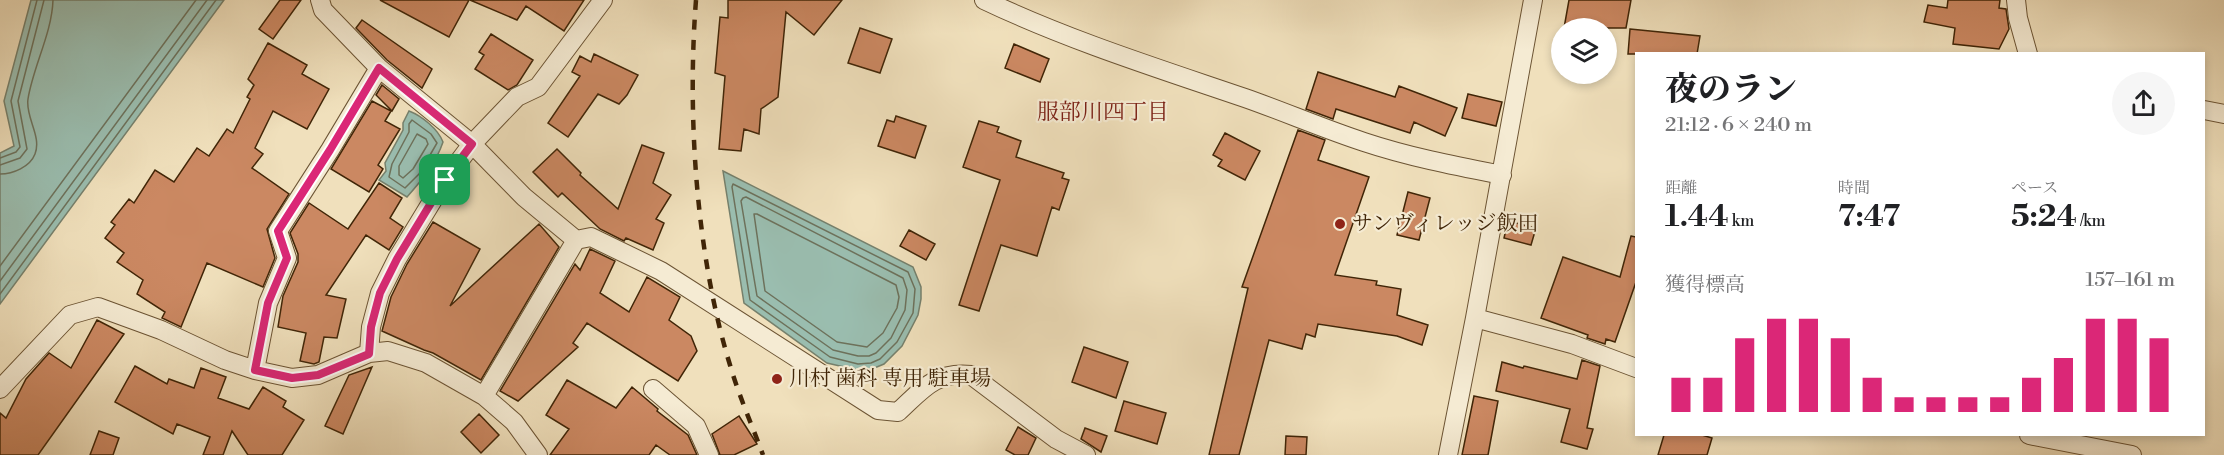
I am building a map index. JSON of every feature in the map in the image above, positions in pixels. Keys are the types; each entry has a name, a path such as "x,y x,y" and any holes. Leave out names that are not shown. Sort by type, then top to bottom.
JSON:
{"street":[{"path":"320,0 323,10 379,68 472,144 524,197 576,240"},
{"path":"369,354 371,327 380,293 397,259 445,180 472,144 517,97 538,87 603,0"},
{"path":"984,0 1135,61 1364,142 1442,163 1502,175"},
{"path":"1448,455 1476,318 1533,0"},
{"path":"2016,0 2018,18 2027,52"},
{"path":"255,370 268,303 287,258 278,231 379,68"},
{"path":"2205,110 2224,114"},
{"path":"484,396 576,240 591,237 661,271 878,410 898,412 929,383 954,373 971,375 1056,439 1086,455"},
{"path":"0,389 70,315 98,307 160,330 225,360 255,370 292,378 318,375 369,354 388,351 426,363 484,396 514,422 538,455"},
{"path":"1476,318 1572,344 1635,368"},
{"path":"653,389 696,426 709,455"},
{"path":"2034,436 2132,455"}],"water":[{"path":"31,0 224,0 0,304 0,153 14,146 4,101"},
{"path":"409,111 429,124 443,142 423,178 407,197 379,180 386,171 385,163 403,130 403,123"},
{"path":"723,171 913,267 921,287 918,315 902,346 884,364 872,369 857,370 827,363 744,303"}],"building":[{"path":"280,0 301,0 273,39 259,29"},
{"path":"380,0 469,0 449,37"},
{"path":"470,0 584,0 564,31 526,6 517,20"},
{"path":"728,0 842,0 814,35 786,12 778,97 761,109 759,134 744,129 741,151 719,149 725,76 715,73 720,17 728,18"},
{"path":"1569,0 1631,0 1626,28 1617,28 1617,18 1566,18"},
{"path":"1948,0 2000,0 1999,8 2006,9 2009,29 1999,49 1953,44 1955,28 1924,22 1928,5 1947,8"},
{"path":"362,20 432,69 422,88 387,60 356,28"},
{"path":"860,28 892,39 880,73 848,63"},
{"path":"1630,29 1700,36 1697,52 1628,54"},
{"path":"491,34 533,60 517,85 508,90 475,69 484,55 479,52"},
{"path":"268,43 307,65 302,74 329,89 307,129 273,111 255,148 263,154 252,168 289,194 267,229 275,258 263,287 207,263 181,327 162,318 165,312 137,294 143,280 117,262 124,253 105,238 115,225 111,222 129,199 134,203 155,170 174,182 197,148 209,156 227,129 233,133 250,99 247,97 254,85 248,79"},
{"path":"1014,44 1049,59 1040,82 1005,68"},
{"path":"594,54 638,75 619,104 598,94 568,137 548,123 580,76 572,72 580,56 591,62"},
{"path":"1318,72 1395,97 1399,86 1457,108 1445,136 1414,122 1410,133 1336,109 1333,119 1306,109"},
{"path":"382,85 399,99 392,111 376,95"},
{"path":"1468,94 1502,102 1496,126 1462,118"},
{"path":"372,101 391,111 385,121 400,129 378,165 383,169 369,192 331,169"},
{"path":"896,116 926,126 915,158 878,146 887,120 894,122"},
{"path":"979,121 999,127 997,132 1021,141 1016,157 1064,173 1062,178 1069,180 1059,210 1052,207 1037,256 1001,245 979,311 959,305 1000,180 963,167"},
{"path":"1298,130 1325,140 1318,160 1369,177 1335,275 1377,281 1376,285 1401,289 1397,315 1428,325 1422,345 1397,336 1318,324 1315,337 1306,334 1302,349 1269,340 1239,455 1209,455 1248,288 1242,287"},
{"path":"1225,133 1260,151 1245,180 1218,166 1222,160 1213,155"},
{"path":"642,145 664,153 653,183 671,195 656,219 664,223 653,250 626,238 624,241 600,229 562,193 558,197 533,172 557,149 581,173 580,175 618,209"},
{"path":"379,183 402,198 390,218 403,227 389,250 366,235 326,295 346,299 337,338 324,337 319,362 314,364 300,361 306,333 278,327 283,296 298,262 298,254 290,233 309,203 348,229"},
{"path":"1408,192 1430,198 1419,240 1397,235"},
{"path":"1508,221 1536,228 1531,245 1504,238"},
{"path":"433,222 480,249 450,306 539,224 559,247 481,380 433,353 382,331 391,297 407,264"},
{"path":"909,230 935,244 926,260 900,246"},
{"path":"1631,236 1635,237 1635,285 1615,342 1606,339 1605,344 1587,338 1588,335 1541,318 1563,257 1620,277"},
{"path":"590,249 615,261 600,293 629,312 647,277 680,297 669,320 691,336 697,351 678,381 587,323 573,343 578,347 518,401 500,391 575,264 580,270"},
{"path":"97,320 124,334 38,455 0,455 0,413 6,418 26,379 49,353 71,368"},
{"path":"1084,347 1128,362 1116,398 1072,382"},
{"path":"1582,360 1600,366 1587,428 1593,429 1587,449 1561,442 1570,409 1496,391 1502,362 1577,379"},
{"path":"135,366 167,384 169,379 194,388 201,368 226,377 218,398 249,409 263,387 286,401 283,407 304,420 282,455 248,455 232,431 223,455 203,455 210,437 177,424 173,434 115,402"},
{"path":"372,367 343,434 325,426 349,375"},
{"path":"567,380 616,408 632,387 658,409 657,411 688,435 697,455 670,455 656,445 649,455 550,455 569,429 546,415"},
{"path":"1474,396 1498,401 1488,455 1462,455"},
{"path":"1124,401 1166,413 1157,444 1115,431"},
{"path":"479,414 499,435 481,453 461,432"},
{"path":"739,416 757,444 734,455 720,455 712,434"},
{"path":"1018,427 1036,438 1028,455 1015,455 1006,450"},
{"path":"1085,428 1107,436 1101,452 1081,439"},
{"path":"99,431 119,438 113,455 90,455"},
{"path":"1286,436 1307,437 1306,455 1285,455"},
{"path":"1664,436 1712,438 1707,455 1658,455"}],"railway":[{"path":"696,0 693,44 694,137 702,231 718,322 741,399 763,455"}],"place":[{"name":"サンヴィレッジ飯田","path":"1340,224"},
{"name":"川村 歯科 専用 駐車場","path":"777,379"}],"district":[{"name":"服部川四丁目","path":"1103,112"}],"route":[{"path":"379,68 472,144 445,180 397,259 380,293 371,327 369,354 318,375 292,378 255,370 268,303 287,258 278,231 379,68"}]}
